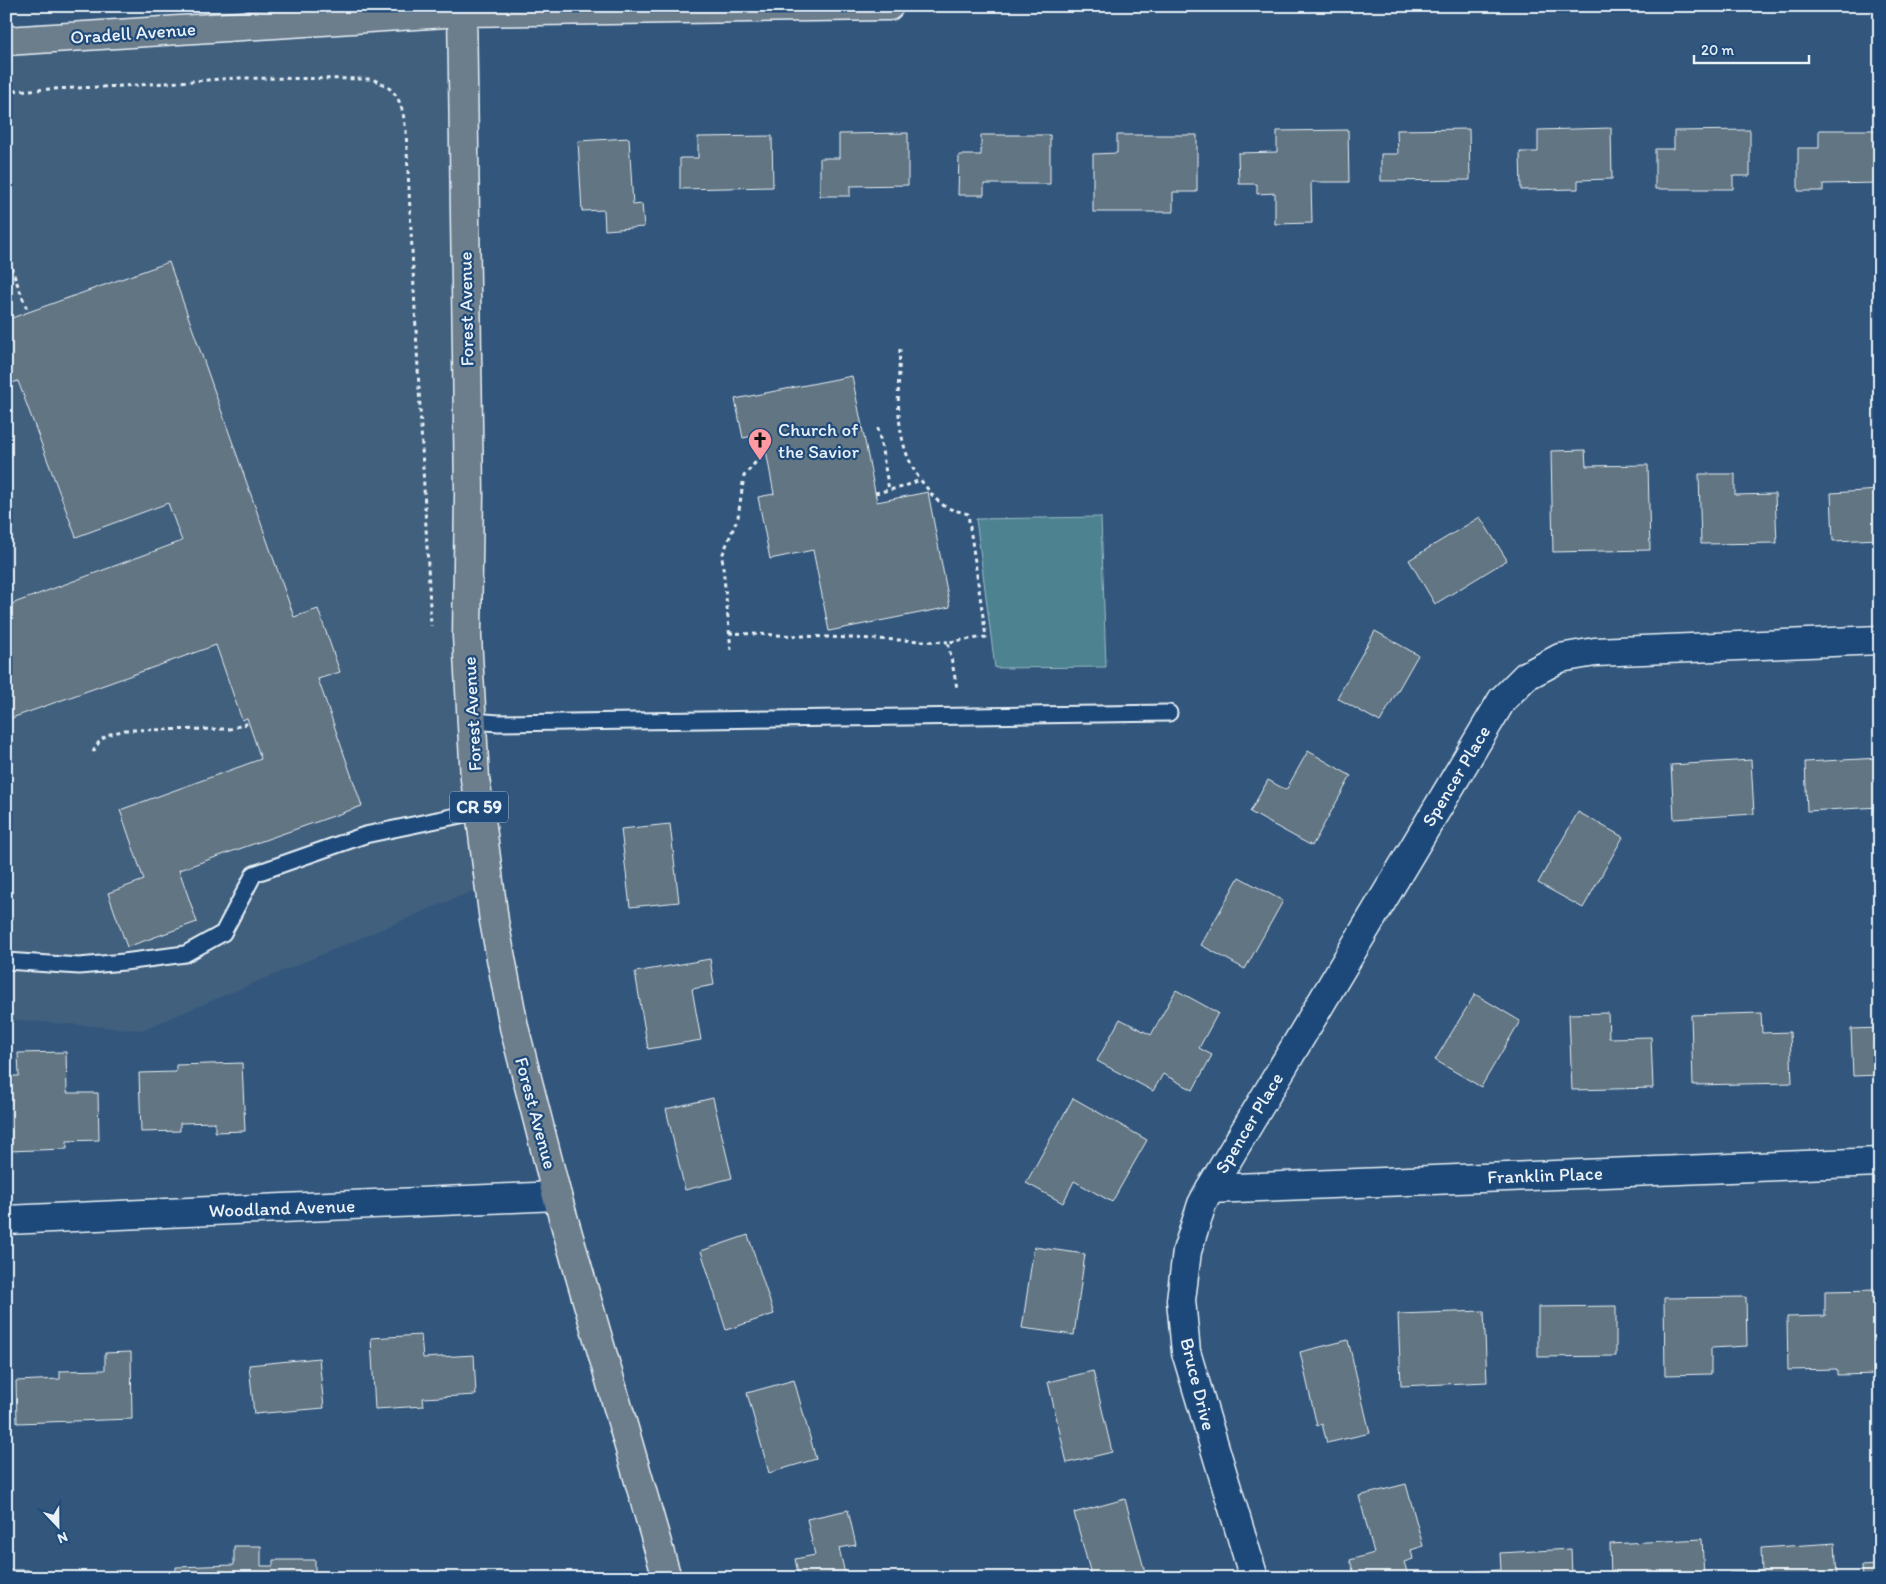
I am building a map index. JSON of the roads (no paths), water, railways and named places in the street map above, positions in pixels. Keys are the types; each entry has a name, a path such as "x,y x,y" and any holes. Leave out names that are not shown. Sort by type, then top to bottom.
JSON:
{"main road":[{"name":"Oradell Avenue","path":"6,41 462,9 889,6"},
{"name":"Forest Avenue","path":"462,9 469,493 467,636 476,779 494,922 514,1027 557,1196 667,1578"}],"street":[{"name":"Spencer Place","path":"1210,1189 1502,700 1526,676 1560,658 1594,652 1880,640"},
{"name":"Franklin Place","path":"1210,1189 1880,1162"},
{"name":"Bruce Drive","path":"1210,1189 1202,1204 1187,1251 1182,1300 1186,1352 1254,1578"},
{"name":"Woodland Avenue","path":"6,1220 557,1196"}],"lane":[{"path":"472,721 499,723 1169,713"},
{"path":"6,961 78,966 185,954 223,934 254,874 365,835 480,811"}],"place":[{"name":"Church of the Savior","path":"760,461"}]}
